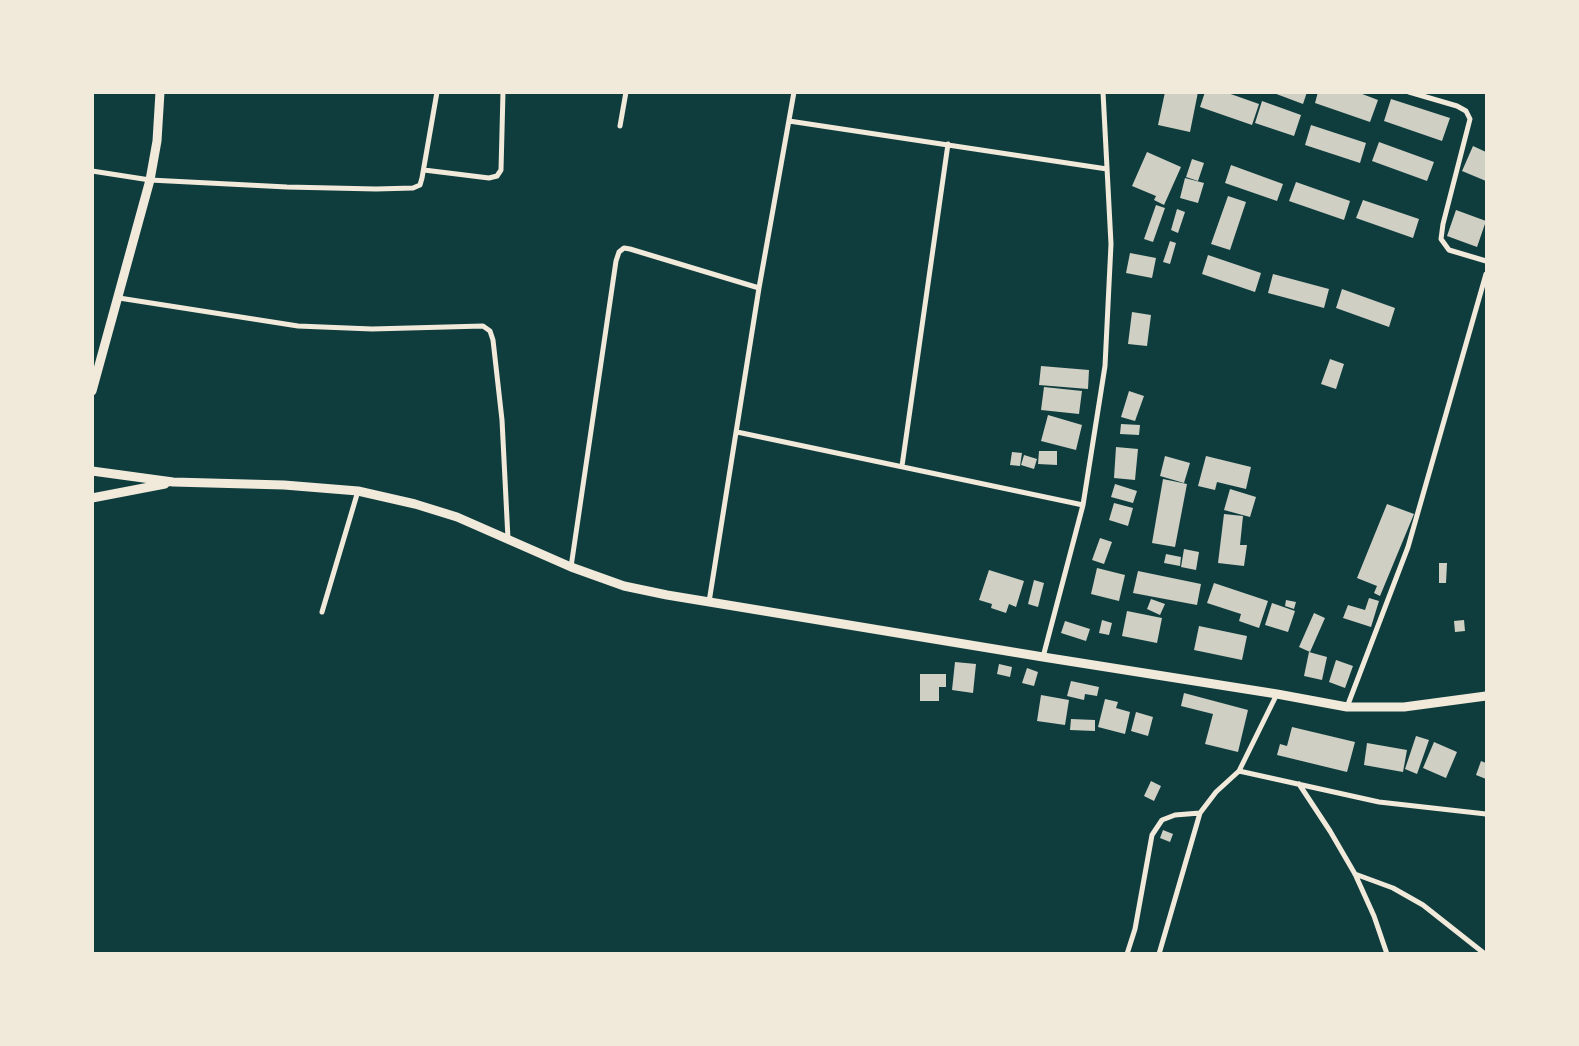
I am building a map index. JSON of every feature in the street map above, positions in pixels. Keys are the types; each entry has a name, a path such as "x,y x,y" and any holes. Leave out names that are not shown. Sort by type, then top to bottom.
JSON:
{"street":[{"path":"93,386 119,298 150,180 157,141 160,92"},
{"path":"92,170 150,180 376,190 412,188 420,185 424,170 437,92"},
{"path":"424,170 489,178 497,176 501,170 503,92"},
{"path":"620,126 626,92"},
{"path":"709,602 759,288 794,92"},
{"path":"1043,657 1083,505 1105,366 1111,244 1103,92"},
{"path":"1409,92 1457,106 1466,111 1470,119 1443,224 1441,239 1449,250 1486,261"},
{"path":"789,121 1107,169"},
{"path":"902,466 948,144"},
{"path":"571,567 616,261 619,252 624,248 630,249 759,288"},
{"path":"1347,707 1408,547 1486,274"},
{"path":"119,298 298,326 372,329 483,326 490,331 493,340 502,420 508,540"},
{"path":"737,432 1083,505"},
{"path":"92,470 173,482 284,485 358,491 415,504 457,517 571,567 624,586 709,602 1347,707 1404,707 1486,696"},
{"path":"92,498 173,482"},
{"path":"322,612 358,491"},
{"path":"1159,954 1200,813 1216,792 1239,771 1277,694"},
{"path":"1239,771 1379,802 1486,814"},
{"path":"1299,784 1355,874 1374,916 1387,954"},
{"path":"1127,954 1135,929 1152,835 1162,820 1175,815 1200,813"},
{"path":"1355,874 1393,888 1422,905 1485,954"}],"building":[{"path":"1165,92 1198,92 1190,132 1158,125"},
{"path":"1205,92 1225,92 1259,104 1252,125 1200,107"},
{"path":"1271,92 1307,92 1303,104"},
{"path":"1318,92 1357,92 1378,100 1370,122 1315,103"},
{"path":"1391,99 1450,118 1442,141 1384,121"},
{"path":"1262,101 1301,115 1294,136 1255,123"},
{"path":"1311,125 1366,143 1360,163 1305,145"},
{"path":"1379,142 1434,162 1427,181 1372,161"},
{"path":"1473,146 1486,152 1486,181 1462,171"},
{"path":"1147,152 1181,167 1164,205 1154,200 1156,196 1132,186"},
{"path":"1192,159 1204,163 1198,181 1186,177"},
{"path":"1231,165 1283,184 1277,201 1225,183"},
{"path":"1185,178 1204,183 1198,203 1180,198"},
{"path":"1296,182 1350,201 1344,220 1289,201"},
{"path":"1228,196 1246,202 1230,250 1211,244"},
{"path":"1363,200 1419,219 1413,238 1356,218"},
{"path":"1156,205 1165,208 1153,242 1144,239"},
{"path":"1177,209 1185,212 1178,233 1171,230"},
{"path":"1456,210 1486,221 1477,247 1447,236"},
{"path":"1170,241 1176,243 1170,264 1163,262"},
{"path":"1130,253 1156,258 1152,278 1126,273"},
{"path":"1208,255 1261,273 1255,292 1202,274"},
{"path":"1273,274 1329,289 1324,308 1268,293"},
{"path":"1342,289 1395,308 1389,327 1336,308"},
{"path":"1132,312 1151,315 1147,346 1128,344"},
{"path":"1330,359 1344,364 1336,389 1321,384"},
{"path":"1041,366 1089,370 1088,389 1039,385"},
{"path":"1044,387 1082,391 1079,414 1041,410"},
{"path":"1129,391 1144,396 1135,421 1121,417"},
{"path":"1048,415 1082,425 1076,450 1041,441"},
{"path":"1121,424 1140,425 1139,435 1120,434"},
{"path":"1116,447 1138,449 1135,480 1114,478"},
{"path":"1039,451 1057,451 1057,465 1038,464"},
{"path":"1012,452 1022,453 1020,466 1010,465"},
{"path":"1024,455 1037,459 1034,469 1021,465"},
{"path":"1165,456 1190,463 1184,483 1160,476"},
{"path":"1206,456 1251,467 1246,489 1217,482 1215,490 1198,486"},
{"path":"1163,479 1187,484 1175,547 1152,543"},
{"path":"1115,484 1137,491 1133,503 1111,497"},
{"path":"1230,489 1256,497 1250,517 1224,510"},
{"path":"1114,503 1133,508 1128,526 1109,520"},
{"path":"1387,504 1414,514 1380,596 1374,593 1377,586 1357,578"},
{"path":"1224,514 1243,516 1240,545 1247,545 1244,566 1218,563"},
{"path":"1100,538 1112,542 1104,564 1092,560"},
{"path":"1184,549 1199,552 1196,570 1181,567"},
{"path":"1166,554 1181,557 1180,566 1164,563"},
{"path":"1439,563 1447,563 1446,583 1439,583"},
{"path":"1097,568 1125,575 1119,601 1091,594"},
{"path":"989,570 1024,581 1016,607 1009,604 1006,613 991,608 992,604 979,600"},
{"path":"1138,571 1201,584 1197,605 1133,593"},
{"path":"1034,580 1044,583 1038,607 1028,604"},
{"path":"1214,583 1268,601 1259,628 1239,621 1241,614 1207,603"},
{"path":"1369,598 1379,601 1371,627 1343,618 1348,605 1365,610"},
{"path":"1151,599 1165,604 1160,615 1147,609"},
{"path":"1286,600 1296,602 1294,609 1285,606"},
{"path":"1272,603 1295,611 1288,632 1265,625"},
{"path":"1127,611 1162,618 1157,643 1122,636"},
{"path":"1314,613 1325,618 1310,652 1299,647"},
{"path":"1102,620 1112,623 1109,635 1099,633"},
{"path":"1464,620 1465,631 1455,632 1454,621"},
{"path":"1065,621 1090,629 1086,641 1061,633"},
{"path":"1199,626 1247,636 1242,660 1194,650"},
{"path":"1309,652 1327,657 1322,680 1304,676"},
{"path":"1336,660 1353,666 1345,688 1329,682"},
{"path":"955,662 976,664 973,693 952,690"},
{"path":"999,664 1012,667 1010,677 997,674"},
{"path":"1027,668 1038,672 1034,686 1022,683"},
{"path":"920,674 946,674 946,687 939,687 939,701 920,701"},
{"path":"1071,681 1099,687 1097,696 1085,694 1084,700 1067,696"},
{"path":"1184,693 1248,710 1238,752 1205,744 1213,714 1181,706"},
{"path":"1041,695 1069,700 1065,725 1037,721"},
{"path":"1105,699 1118,702 1116,708 1130,712 1125,734 1098,727"},
{"path":"1136,712 1153,717 1148,736 1131,731"},
{"path":"1071,719 1095,720 1095,731 1070,730"},
{"path":"1292,727 1355,742 1347,772 1277,755 1280,744 1287,746"},
{"path":"1416,736 1429,740 1417,774 1405,769"},
{"path":"1434,742 1457,752 1446,778 1423,768"},
{"path":"1367,743 1407,750 1403,772 1364,765"},
{"path":"1481,761 1486,763 1486,779 1476,775"},
{"path":"1151,781 1161,786 1154,801 1144,796"},
{"path":"1163,830 1173,834 1170,842 1160,838"}]}
